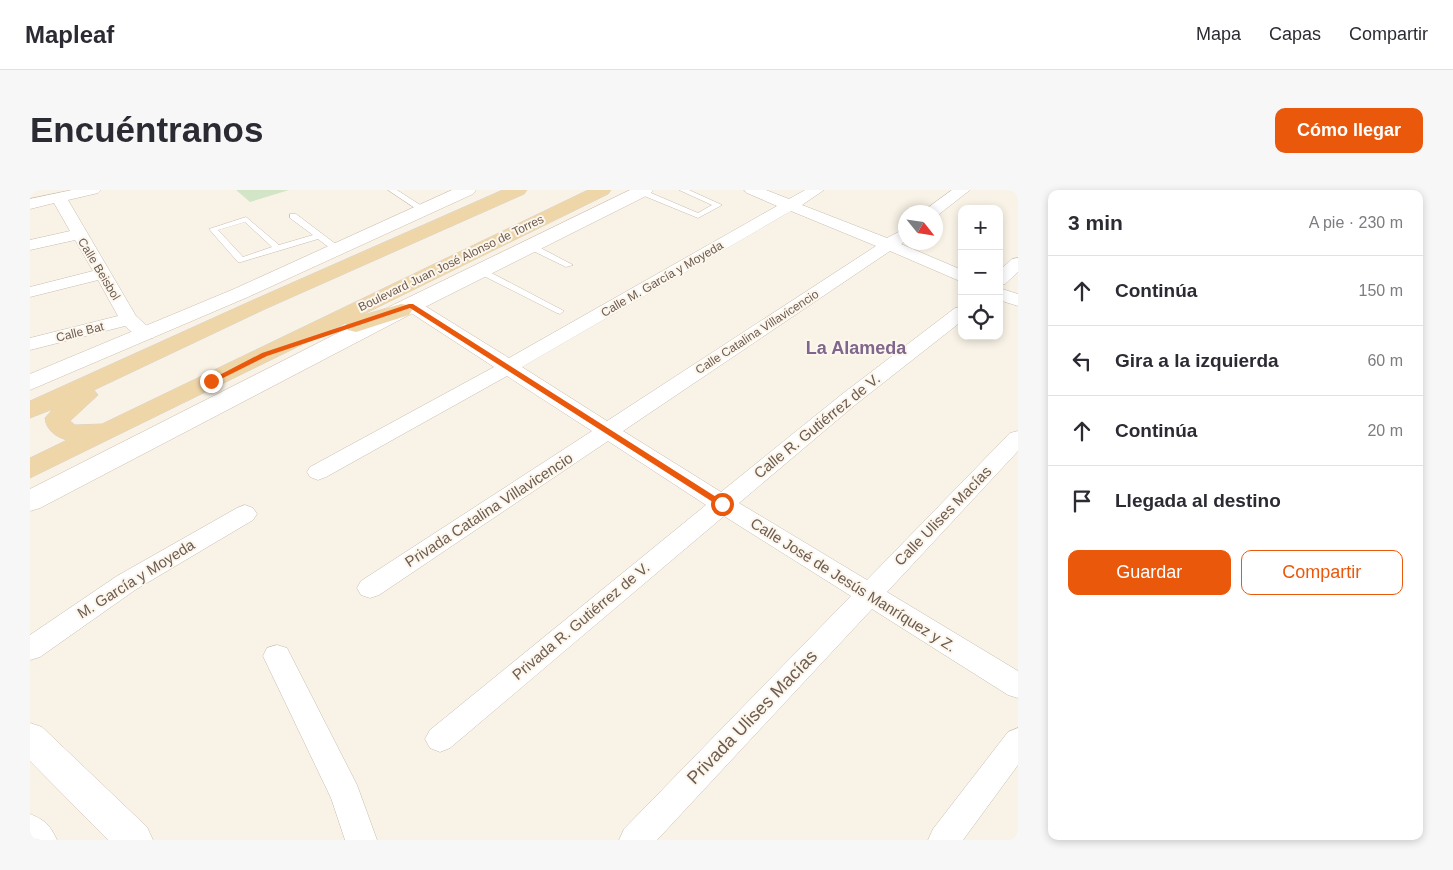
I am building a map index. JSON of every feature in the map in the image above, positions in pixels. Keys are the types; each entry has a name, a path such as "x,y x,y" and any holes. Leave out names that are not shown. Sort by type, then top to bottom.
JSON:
{"main road":[{"path":"30,410 249,299 461,216 518,190"},
{"name":"Boulevard Juan José Alonso de Torres","path":"30,469 110,432 453,261 602,190"},
{"path":"453,261 510,228 521,219 514,212 490,209 461,216"},
{"path":"110,432 70,433 58,424 57,418 84,397 233,322 249,299"},
{"path":"264,354 406,308"}],"street":[{"path":"30,204 93,190"},
{"path":"30,383 146,334 249,299 338,250 467,190"},
{"path":"752,190 889,245 958,275"},
{"name":"Calle M. García y Moyeda","path":"318,472 508,368 816,190"},
{"path":"942,205 962,190"},
{"path":"30,501 406,308 642,191"},
{"name":"Calle Beisbol","path":"59,198 78,234 129,319 146,334"},
{"path":"30,246 78,234"},
{"name":"Calle Catalina Villavicencio","path":"607,431 898,239"},
{"path":"1003,276 1018,263"},
{"path":"30,292 103,274"},
{"path":"1003,295 1018,301"},
{"name":"Calle José de Jesús Manríquez y Z.","path":"406,308 508,368 722,504 1018,686"},
{"name":"Calle R. Gutiérrez de V.","path":"722,504 848,400 958,315"},
{"name":"Calle Bat","path":"30,344 129,319"},
{"name":"Privada Catalina Villavicencio","path":"370,588 607,431"},
{"name":"Calle Ulises Macías","path":"869,594 1018,438"},
{"name":"Privada R. Gutiérrez de V.","path":"440,739 722,504"},
{"name":"M. García y Moyeda","path":"30,649 126,583 245,514"},
{"name":"Privada Ulises Macías","path":"635,840 869,594"},
{"path":"277,656 346,795 361,840"},
{"path":"30,738 134,840"},
{"path":"946,839 1018,741"},
{"path":"30,832 38,840"}],"lane":[{"path":"392,190 424,210"},
{"path":"642,191 698,216 718,206 683,190"},
{"path":"293,216 338,250"},
{"path":"278,248 246,219 213,229 241,260 319,236"},
{"path":"530,246 569,265"},
{"path":"481,271 560,311"}],"green space":[{"path":"236,190 289,190 250,202"}],"district":[{"name":"La Alameda","path":"856,348"}],"route":[{"path":"211,381 264,354 411,306 722,504"}]}
